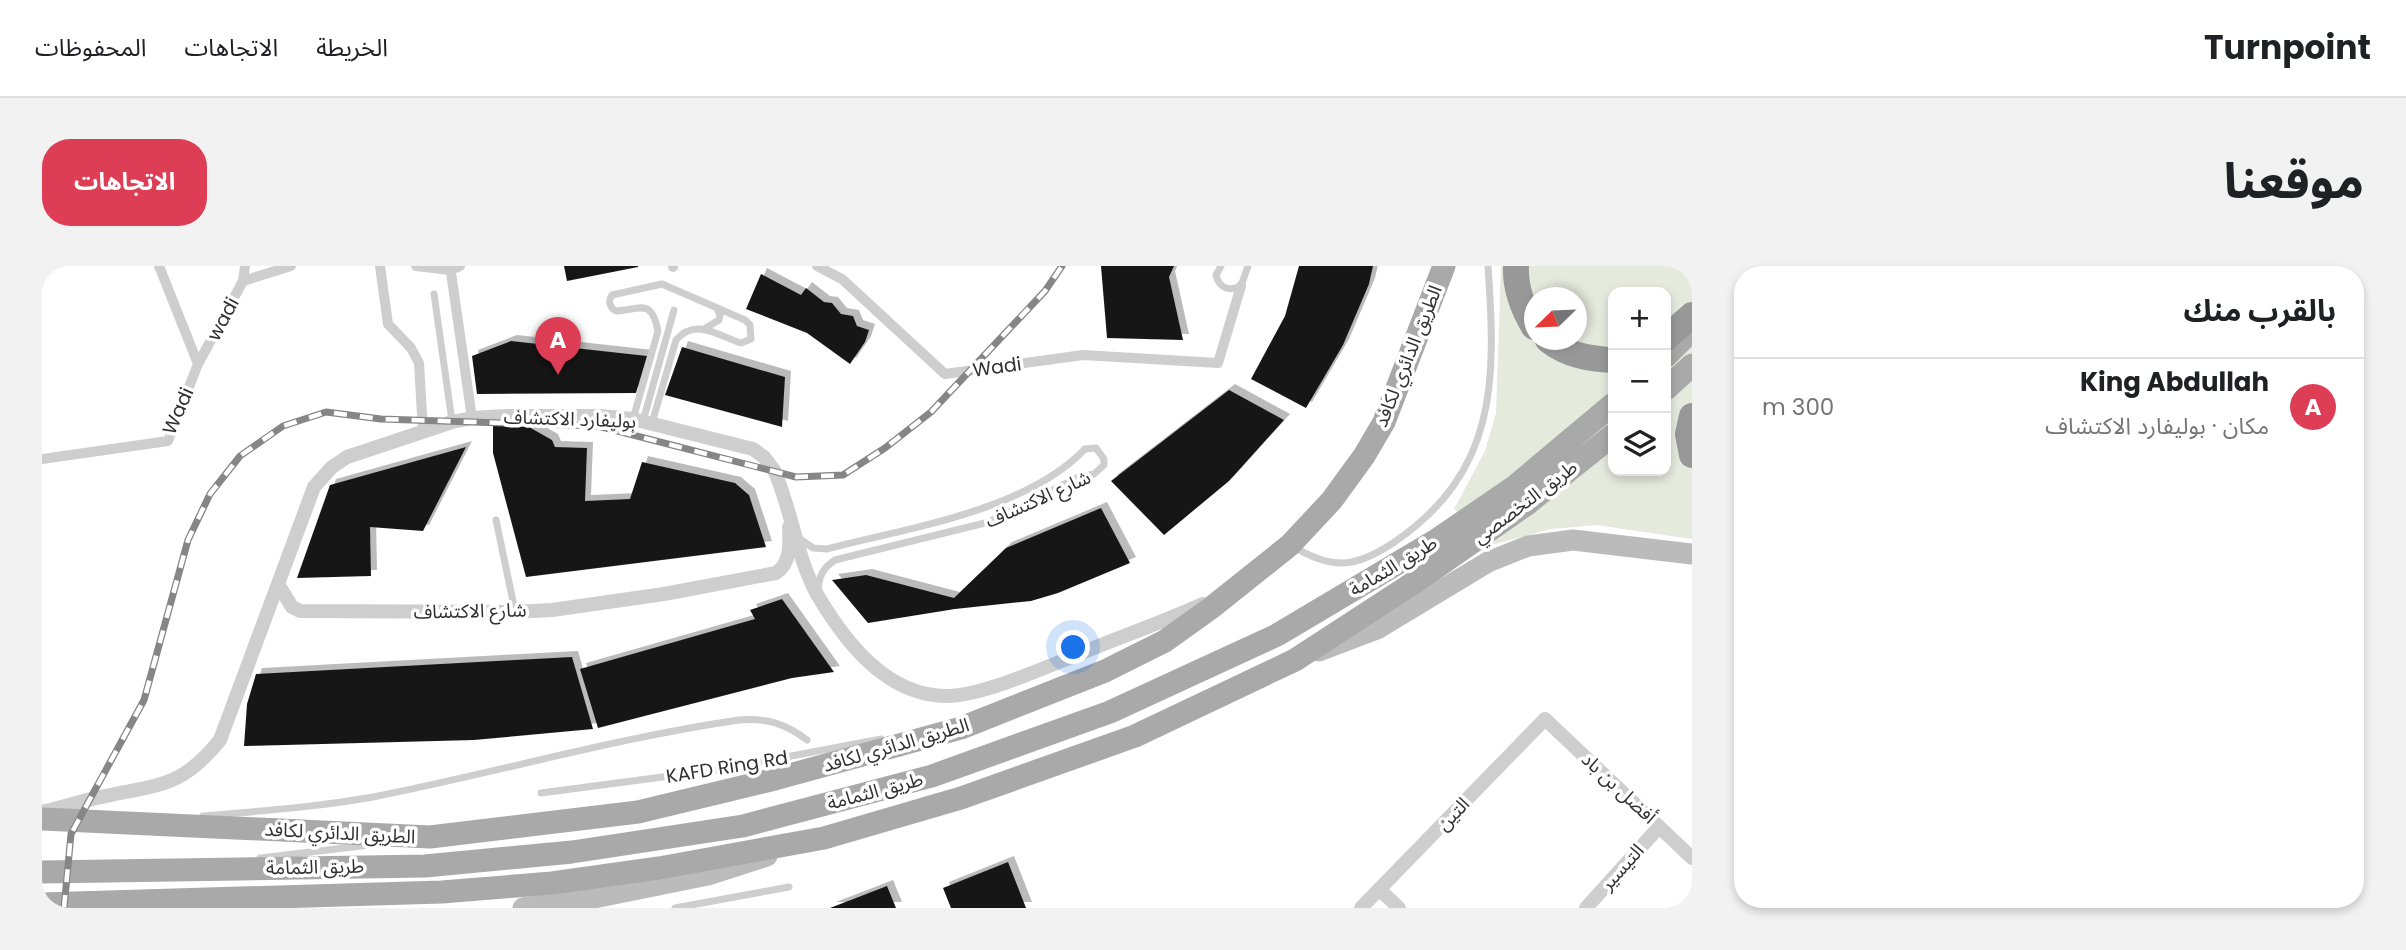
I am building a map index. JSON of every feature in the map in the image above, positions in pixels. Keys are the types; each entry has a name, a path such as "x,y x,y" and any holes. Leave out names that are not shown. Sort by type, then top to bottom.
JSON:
{"highway":[{"path":"1516,266 1524,311"},
{"path":"1671,334 1692,315"},
{"path":"1563,350 1592,359 1608,360"},
{"path":"1692,416 1688,434 1692,455"}],"main road":[{"name":"الطريق الدائري لكافد","path":"42,819 430,837 638,811 775,779 961,728 1105,671 1165,641 1290,545 1332,500 1364,456 1384,422 1444,266"},
{"path":"1671,351 1692,330"},
{"path":"1671,384 1692,365"},
{"name":"طريق الثمامة","path":"42,872 425,866 572,852 743,826 932,776 1110,712 1277,635 1435,541 1514,487 1608,408"},
{"name":"طريق التخصصي","path":"1295,660 1516,512 1608,439"},
{"path":"1295,660 1377,629 1488,562 1528,546 1573,540 1692,554"},
{"name":"طريق الثمامة","path":"523,908 589,899 708,875 961,798 1135,736 1295,660"},
{"name":"طريق الثمامة","path":"42,904 456,891 552,883 659,868 824,838"}],"street":[{"name":"Wadi","path":"42,459 168,441 198,363 159,266"},
{"path":"243,281 245,266"},
{"name":"wadi","path":"198,363 243,281 291,266"},
{"path":"380,266 388,324 411,348 419,363 423,432"},
{"path":"416,266 453,268 472,418"},
{"name":"Wadi","path":"817,266 842,279 945,374 1083,355 1218,363 1241,286"},
{"name":"بوليفارد الاكتشاف","path":"42,813 103,796 162,785 198,766 220,740 314,487 347,457 452,422 472,418 600,416 643,421 753,449 764,457 779,481 817,594 849,639 885,676 904,687 945,696 962,695 1034,672 1128,633 1166,621 1233,590"},
{"name":"شارع الاكتشاف","path":"278,584 292,607 300,611 552,610 664,594 776,573 788,557 788,513"},
{"name":"أفضل بن باد","path":"1545,719 1692,858"},
{"name":"التين","path":"1361,908 1545,719"},
{"name":"التيسير","path":"1586,908 1659,827"},
{"path":"1379,889 1399,908"}],"lane":[{"path":"1221,266 1216,275 1220,285 1229,289 1241,286 1248,266"},
{"path":"1290,545 1312,558 1328,563 1362,560 1405,535 1434,510 1454,487 1480,433 1490,391 1491,309 1488,266"},
{"path":"662,285 745,320 750,325 751,339 741,343 704,329 682,333 676,340 643,421 658,331 646,308 641,306 616,311 610,303 612,295 662,285"},
{"path":"641,306 638,296 644,288"},
{"path":"434,294 452,422"},
{"path":"704,329 719,320 717,308"},
{"path":"643,421 674,310"},
{"name":"شارع الاكتشاف","path":"797,537 813,548 827,549 919,526 990,507 1010,498 1055,474 1074,461 1085,449 1096,448 1104,459 1104,465 1094,474 1077,478 989,523 835,560 820,574 817,594"},
{"path":"496,520 515,612"},
{"name":"الطريق الدائري لكافد","path":"138,823 352,800 570,752 739,720 764,719 775,722 807,740"},
{"name":"KAFD Ring Rd","path":"541,793 723,769 892,737 903,737 912,742"},
{"path":"166,870 430,837"},
{"path":"675,908 789,887"}],"shaded area":[{"path":"1501,266 1692,266 1692,539 1596,525 1551,529 1491,545 1454,509 1485,451 1496,413"}],"building":[{"path":"564,266 638,266 638,267 567,281"},
{"path":"1101,266 1174,266 1169,277 1183,340 1107,338"},
{"path":"1299,266 1373,266 1369,284 1343,345 1306,408 1251,379 1285,316"},
{"path":"761,274 801,295 806,288 824,302 832,303 841,314 853,316 857,326 869,330 865,342 850,364 807,333 746,309"},
{"path":"511,341 647,356 636,393 477,394 472,356"},
{"path":"682,347 785,377 782,427 665,395"},
{"path":"1229,390 1284,420 1229,481 1164,535 1111,481"},
{"path":"493,425 529,427 552,440 555,447 587,448 585,501 630,499 642,462 735,483 749,495 766,547 526,577 493,453"},
{"path":"466,447 423,531 370,527 371,576 297,578 330,485"},
{"path":"1101,508 1130,563 1058,593 1031,601 955,609 868,623 832,580 866,575 954,598 1006,548"},
{"path":"782,599 834,672 792,678 598,728 580,669 755,619 750,610"},
{"path":"572,657 593,729 474,740 244,746 247,704 256,674"},
{"path":"1008,862 1026,908 951,908 943,888"},
{"path":"887,886 896,908 830,908"}],"railway":[{"path":"64,908 71,834 144,700 188,540 210,494 240,456 283,426 326,412 381,419 598,426 796,477 843,475 885,448 931,412 1045,291 1062,266"}],"place":[{"name":"King Abdullah","path":"558,375"}]}
